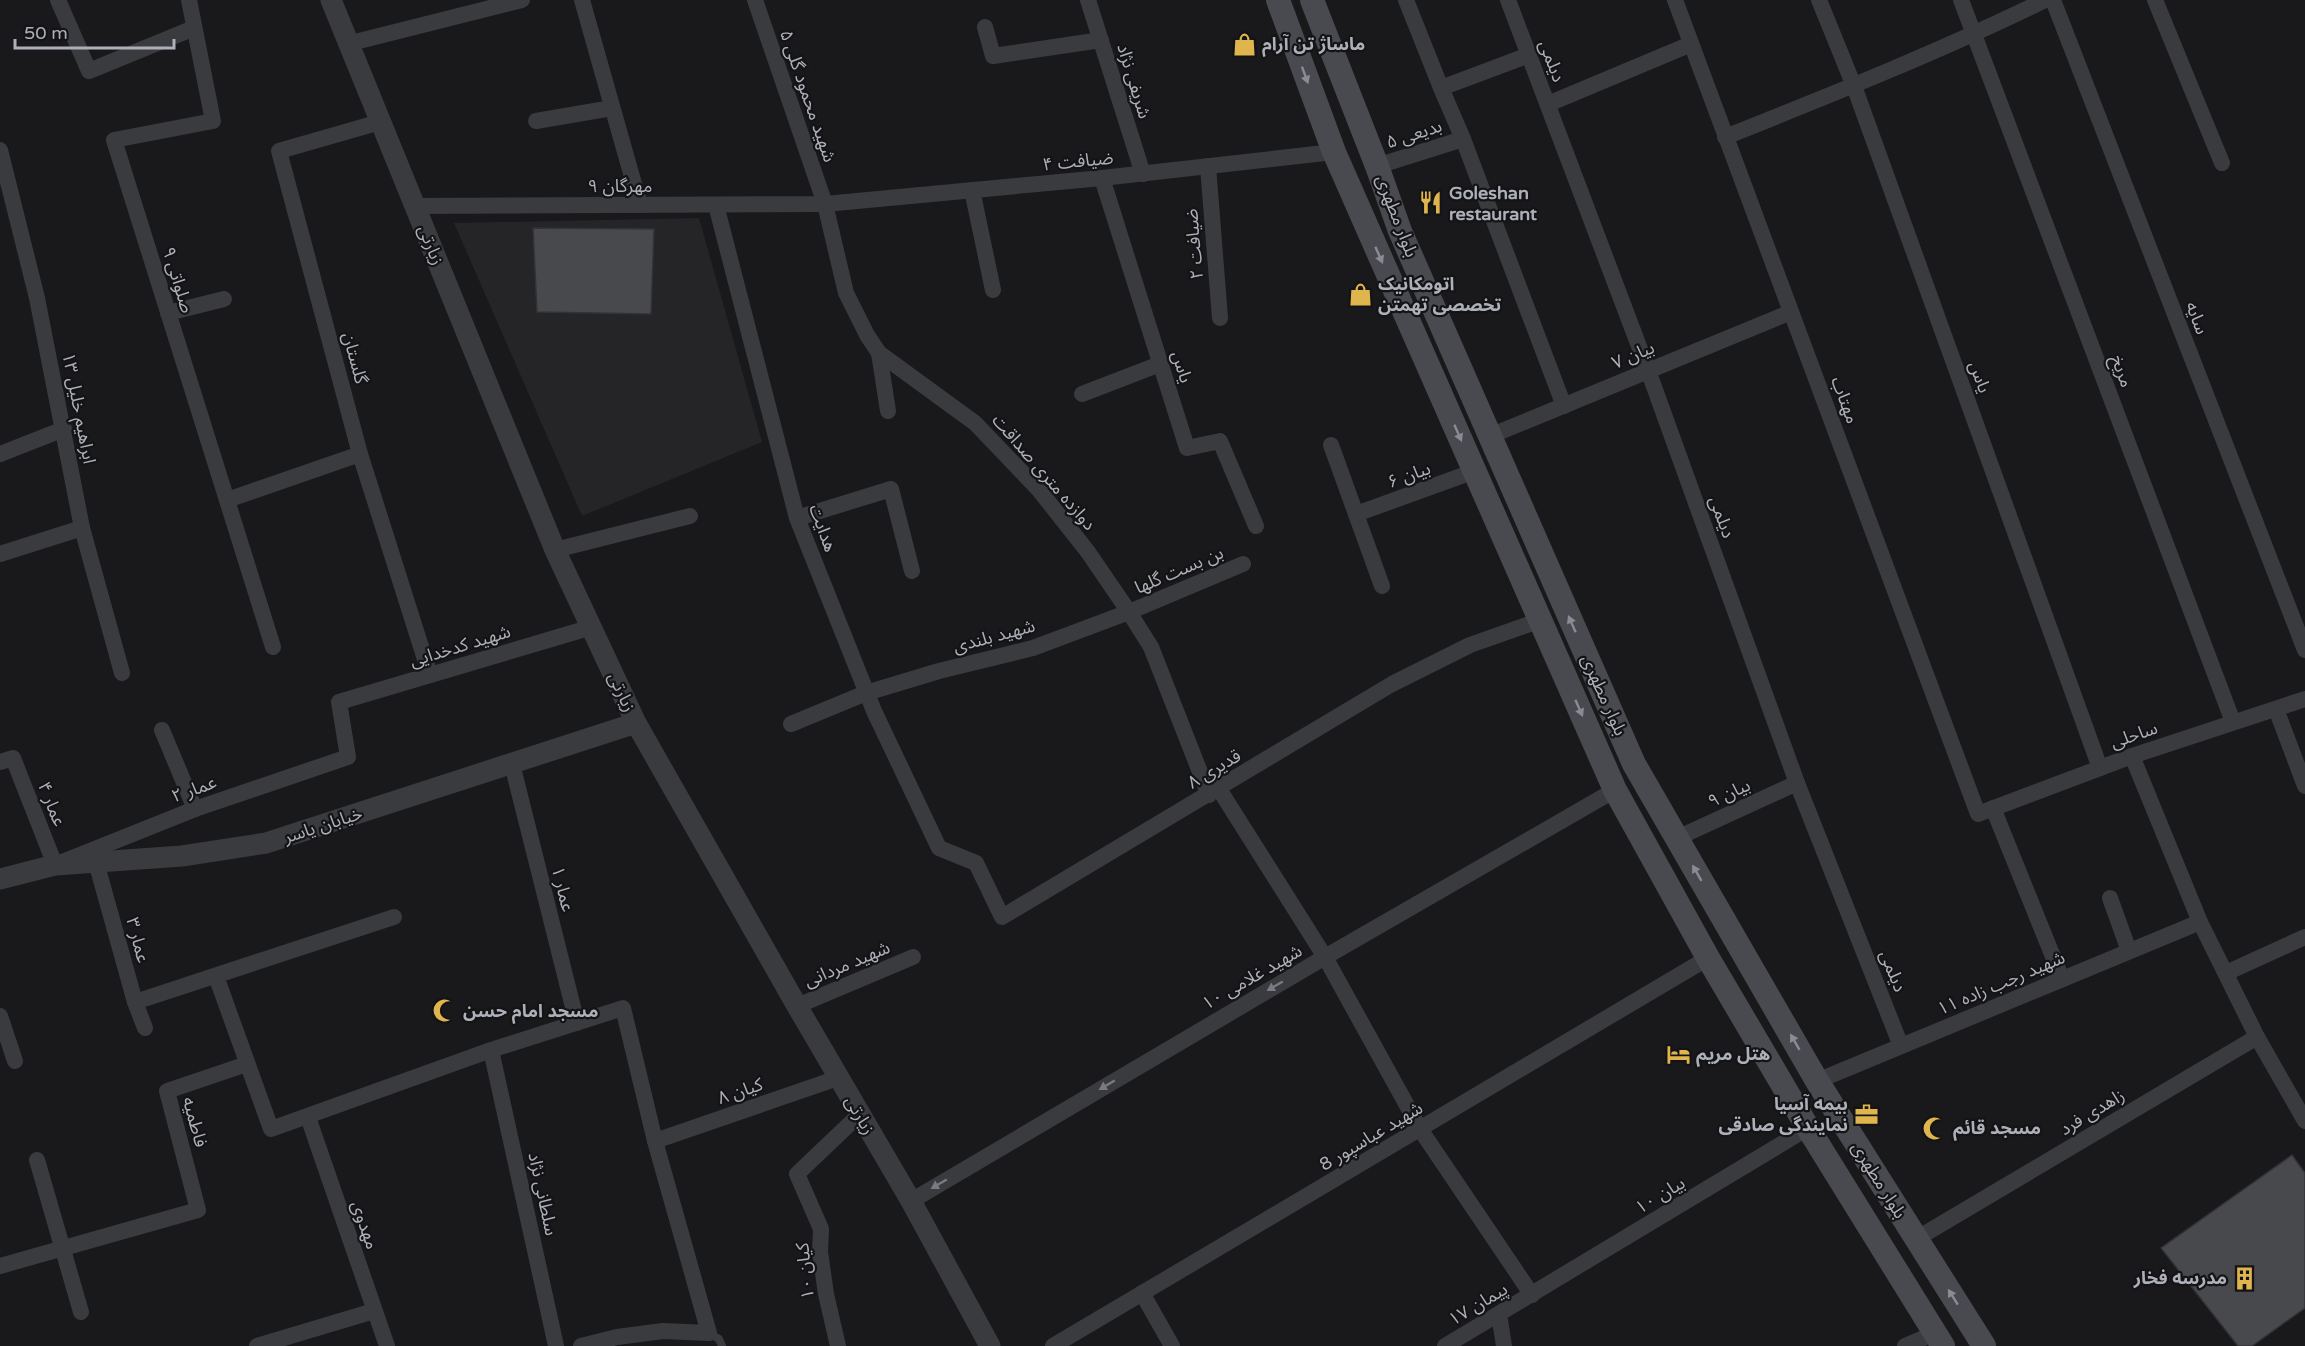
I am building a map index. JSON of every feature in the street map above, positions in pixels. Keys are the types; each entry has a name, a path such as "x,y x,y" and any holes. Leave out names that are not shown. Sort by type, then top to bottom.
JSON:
{"main road":[{"name":"بلوار مطهری","path":"1278,0 1334,152 1615,790 1708,958 1808,1128 1939,1339"},
{"name":"بلوار مطهری","path":"1312,0 1400,231 1634,764 1817,1081 1984,1346"},
{"path":"1390,281 1416,267"}],"street":[{"path":"58,0 89,71 194,28"},
{"name":"صلواتی ۹","path":"189,0 213,121 114,140 273,647"},
{"name":"زیارتی","path":"331,0 555,550 636,723 796,1006 911,1201 990,1346"},
{"path":"347,44 522,0"},
{"path":"582,0 640,205"},
{"name":"شهید محمود گلی ۵","path":"755,0 825,204"},
{"name":"شریفی نژاد","path":"1088,0 1143,174"},
{"path":"1406,0 1463,138 1564,405"},
{"name":"دیلمی","path":"1508,0 1648,370 1797,783 1901,1046"},
{"name":"مهتاب","path":"1676,0 1791,312 1986,811 2062,979"},
{"name":"یاس","path":"1819,0 1854,86 2100,768"},
{"name":"مریخ","path":"1961,0 1976,34 2233,722"},
{"path":"1725,137 1976,34 2045,0"},
{"name":"سایه","path":"2053,0 2305,650"},
{"path":"2155,0 2222,163"},
{"path":"985,27 993,56 1101,40"},
{"path":"1548,104 1691,44"},
{"path":"1441,88 1529,55"},
{"path":"536,121 612,108"},
{"name":"گلستان","path":"380,122 279,151 360,454 430,675"},
{"name":"بدیعی ۵","path":"1377,166 1463,138"},
{"name":"ابراهیم خلیل ۱۳","path":"0,150 37,298 82,528 122,673"},
{"name":"ضیافت ۴","path":"825,204 1143,174 1334,152"},
{"name":"ضیافت ۲","path":"1208,166 1220,318"},
{"name":"یاس","path":"1102,178 1187,448 1220,441 1256,526"},
{"path":"972,190 993,290"},
{"name":"مهرگان ۹","path":"416,206 825,204"},
{"name":"دوازده متری صداقت","path":"825,204 846,293 867,335 879,353 975,423 1046,499 1088,552 1151,647 1214,792 1325,957 1420,1129 1532,1295"},
{"name":"هدایت","path":"716,205 797,518 866,693 939,848"},
{"path":"168,313 224,299"},
{"name":"بیان ۷","path":"1490,436 1791,312"},
{"path":"879,353 888,411"},
{"path":"1082,394 1160,364"},
{"path":"0,454 64,429"},
{"path":"1331,445 1382,586"},
{"path":"227,500 360,454"},
{"name":"بیان ۶","path":"1356,514 1475,471"},
{"path":"797,518 891,489 912,571"},
{"path":"555,550 690,516"},
{"path":"0,554 82,528"},
{"name":"بن بست گلها","path":"1129,612 1243,564"},
{"name":"شهید بلندی","path":"791,724 866,693 939,671 1033,648 1129,612"},
{"name":"قدیری ۸","path":"939,848 976,863 1002,917 1392,684 1470,645 1541,620"},
{"name":"شهید کدخدایی","path":"348,757 339,702 592,627"},
{"name":"ساحلی","path":"1986,811 2132,756 2305,699"},
{"path":"2276,709 2305,786"},
{"name":"خیابان یاسر","path":"0,879 55,865 182,856 266,843 636,723"},
{"path":"162,730 195,809"},
{"path":"2132,756 2200,922 2257,1037 2305,1121"},
{"name":"عمار ۲","path":"55,865 195,809 348,757"},
{"name":"عمار ۴","path":"6,760 55,865"},
{"name":"عمار ۱","path":"512,765 577,1023"},
{"name":"بیان ۹","path":"1677,838 1797,783"},
{"name":"شهید غلامی ۱۰","path":"911,1201 1325,957 1615,790"},
{"name":"عمار ۳","path":"96,862 135,1002 145,1028"},
{"path":"2110,898 2129,951"},
{"path":"135,1002 394,917"},
{"name":"شهید رجب زاده ۱۱","path":"1817,1081 2200,922"},
{"path":"2226,973 2305,937"},
{"name":"شهید مردانی","path":"796,1006 913,957"},
{"name":"شهید عباسپور 8","path":"1053,1346 1708,958"},
{"path":"216,975 271,1129 491,1050 623,1008 655,1141 709,1333 663,1331 581,1346"},
{"path":"0,1016 15,1061"},
{"name":"زاهدی فرد","path":"1916,1239 2257,1037"},
{"name":"سلطانی نژاد","path":"491,1050 556,1346"},
{"name":"فاطمیه","path":"63,1248 198,1210 167,1091 247,1064"},
{"name":"کیان ۸","path":"655,1141 838,1078"},
{"name":"کیان ۱۰","path":"838,1346 823,1273 820,1252 821,1229 797,1174 860,1114"},
{"name":"مهدوی","path":"308,1117 387,1346"},
{"name":"بیان ۱۰","path":"1532,1295 1808,1128"},
{"path":"37,1160 81,1312"},
{"path":"0,1266 63,1248"},
{"path":"1142,1293 1172,1346"},
{"name":"پیمان ۱۷","path":"1445,1346 1532,1295"},
{"path":"257,1346 374,1311"},
{"path":"1499,1314 1504,1346"},
{"path":"1905,1346 1939,1339"}],"lane":[{"path":"709,1333 720,1339 722,1346"}],"shaded area":[{"path":"699,218 762,442 582,516 454,223"}],"building":[{"path":"533,228 654,229 651,314 537,312"},
{"name":"مدرسه فخار","path":"2292,1155 2305,1173 2305,1308 2252,1346 2238,1346 2161,1248"}],"place":[{"name":"ماساژ تن آرام","path":"1244,44"},
{"name":"Goleshan restaurant","path":"1431,203"},
{"name":"اتومکانیک تخصصی تهمتن","path":"1360,294"},
{"name":"مسجد امام حسن","path":"445,1011"},
{"name":"هتل مریم","path":"1678,1054"},
{"name":"بیمه آسیا نمایندگی صادقی","path":"1866,1114"},
{"name":"مسجد قائم","path":"1935,1128"},
{"name":"مدرسه فخار","path":"2245,1278"}]}
